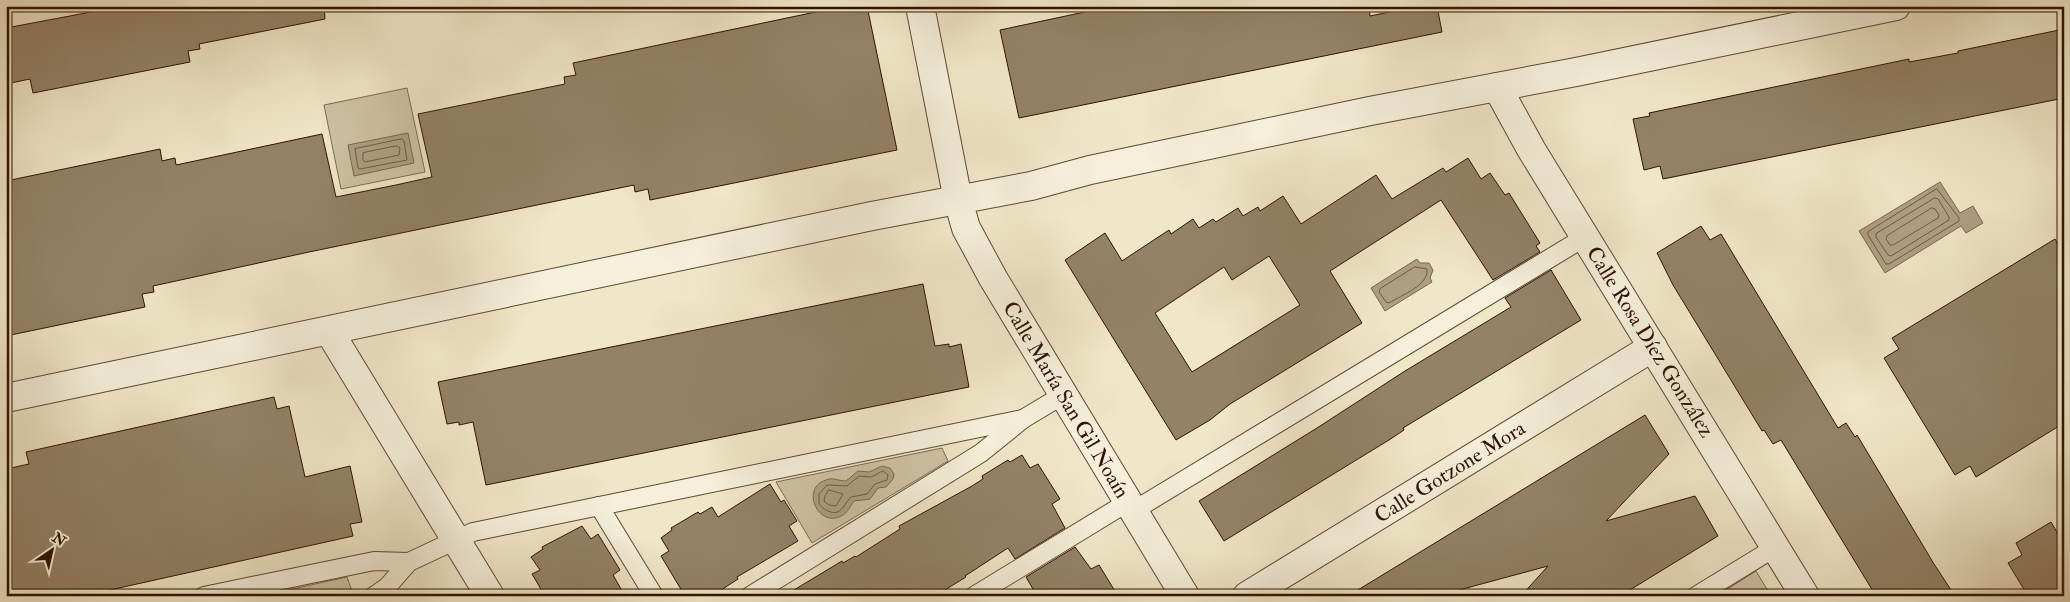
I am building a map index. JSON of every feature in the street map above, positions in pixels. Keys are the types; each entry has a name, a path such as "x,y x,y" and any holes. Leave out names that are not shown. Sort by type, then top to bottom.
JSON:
{"street":[{"name":"Calle María San Gil Noaín","path":"920,6 958,200 966,228 979,254 1184,596"},
{"path":"6,398 1030,186 1090,170 1370,110 1896,6"},
{"name":"Calle Rosa Díez González","path":"1498,86 1531,149 1805,596"},
{"path":"329,331 490,596"},
{"name":"Calle Gotzone Mora","path":"1247,596 1653,347"}],"lane":[{"path":"974,596 1585,237"},
{"path":"750,596 981,453 1023,419 1063,395"},
{"path":"374,596 387,587 409,562 473,532 1023,419"},
{"path":"600,506 654,596"},
{"path":"1696,596 1776,547"},
{"path":"204,596 374,561 409,562"}],"shaded area":[{"path":"407,88 425,172 341,189 324,105"},
{"path":"942,448 948,461 812,543 776,482"},
{"path":"1756,571 1771,596 1716,596"},
{"path":"347,577 353,594 349,596 261,596"}],"water":[{"path":"408,133 414,163 354,176 348,145"},
{"path":"1940,182 1960,213 1973,206 1983,223 1966,233 1961,226 1885,273 1859,231"},
{"path":"1417,259 1420,263 1429,263 1433,270 1430,278 1432,282 1385,311 1371,288"},
{"path":"882,466 890,468 894,474 893,479 886,487 878,488 870,499 854,501 845,513 833,518 825,517 815,506 813,498 818,484 831,479 846,481 858,471 869,472"}],"building":[{"path":"123,6 324,6 325,19 199,44 200,49 188,51 190,62 33,93 30,79 6,84 6,28"},
{"path":"844,6 867,6 897,150 650,200 648,189 635,192 634,185 309,252 153,286 154,292 142,294 145,307 6,336 6,181 160,149 162,161 175,158 176,165 322,134 336,197 396,185 432,177 418,114 565,84 564,77 576,75 573,63"},
{"path":"1113,6 1369,6 1370,16 1418,6 1437,6 1442,32 1019,118 1000,30"},
{"path":"2064,29 2064,98 1663,179 1660,166 1644,170 1633,119 1650,116 1649,113 1909,59 1909,62 1958,53 1958,51"},
{"path":"1468,158 1481,179 1490,173 1505,195 1509,193 1540,243 1536,246 1540,252 1493,280 1441,200 1330,271 1362,323 1230,404 1210,420 1176,440 1065,260 1105,233 1122,261 1169,230 1171,234 1193,219 1199,228 1213,219 1216,222 1238,208 1243,216 1258,207 1260,211 1283,196 1301,224 1376,175 1392,199 1443,168 1446,172","holes":["1269,256 1300,305 1192,372 1155,313 1224,267 1232,280"]},
{"path":"1701,226 1710,240 1721,234 1838,428 1846,423 1855,437 1857,435 1955,596 1876,596 1781,440 1773,444 1764,430 1762,431 1673,285 1657,253"},
{"path":"2055,239 2064,254 2064,423 1976,477 1970,466 1955,475 1884,358 1899,349 1892,338"},
{"path":"1551,270 1581,320 1403,428 1404,430 1389,440 1224,541 1199,501 1405,371 1511,307 1505,298"},
{"path":"923,284 935,346 949,344 949,347 961,344 969,387 486,485 473,422 459,425 459,422 447,424 438,382"},
{"path":"274,397 277,409 289,406 305,477 350,466 362,522 350,524 353,536 83,596 10,596 6,579 6,469 29,464 26,452"},
{"path":"1645,415 1669,454 1606,521 1695,496 1718,536 1620,596 1521,596 1548,566 1437,596 1348,596"},
{"path":"1022,455 1030,468 1038,464 1060,499 1052,504 1065,528 1015,559 1008,548 935,596 784,596 842,561 843,563 856,557 900,529 899,526 972,486 983,479 982,476 1008,460 1010,462"},
{"path":"770,484 781,502 784,500 797,521 789,526 798,541 737,577 738,579 712,596 685,596 661,556 669,551 661,538 672,530 671,528 698,512 700,514 712,507 718,517"},
{"path":"2051,522 2064,544 2064,596 2028,596 2008,563 2022,555 2016,543"},
{"path":"582,526 591,539 598,534 620,570 613,575 625,596 545,596 532,574 540,570 531,557 543,549 542,547"},
{"path":"1075,547 1091,569 1099,565 1118,596 1037,596 1026,577"}]}
